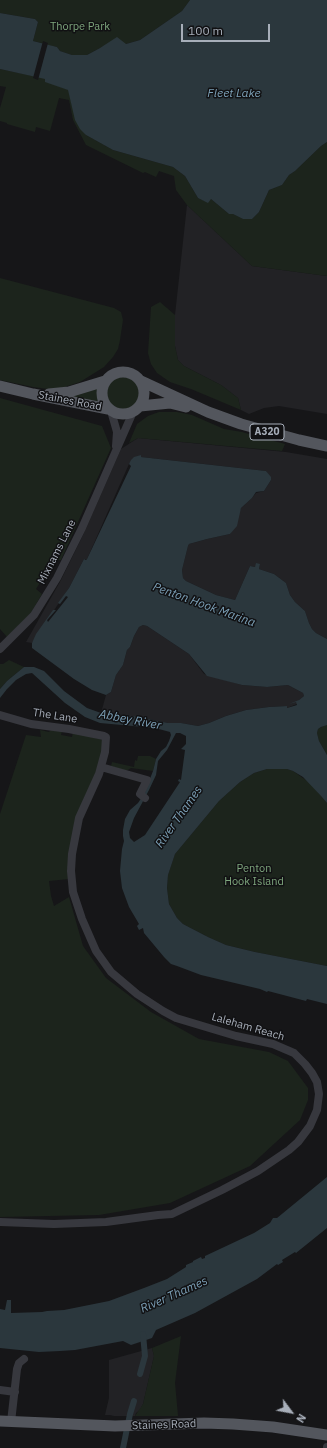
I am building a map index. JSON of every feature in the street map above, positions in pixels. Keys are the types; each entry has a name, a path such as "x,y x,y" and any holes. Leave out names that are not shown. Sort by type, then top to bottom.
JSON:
{"main road":[{"path":"124,372 133,374 141,381 144,394 137,409 122,415 110,410 102,398 102,387 105,381 114,374 124,372"},
{"name":"Staines Road","path":"33,394 69,392 105,381"},
{"name":"A320","path":"141,381 208,412 241,424 277,435 327,446"},
{"name":"Staines Road","path":"0,386 110,410"},
{"name":"A320","path":"137,409 170,403 208,412"},
{"name":"Staines Road","path":"5,1422 115,1426 204,1423 233,1424 273,1427 327,1435"}],"street":[{"name":"Mixnams Lane","path":"0,649 34,615 54,584 82,528 115,453 137,409"},
{"name":"Mixnams Lane","path":"110,410 117,432 115,453"},
{"name":"The Lane","path":"0,715 22,722 106,737"},
{"name":"Laleham Reach","path":"0,1222 59,1224 106,1222 172,1214 258,1171 283,1154 298,1142 310,1126 319,1104 317,1082 305,1064 294,1053 273,1044 236,1036 186,1021 163,1012 127,986 111,972 96,951 73,892 71,871 72,854 80,818 98,777 106,737"},
{"path":"101,767 147,780 141,792 144,797"},
{"path":"5,1422 15,1392 17,1369 19,1363 24,1359"},
{"path":"0,1390 15,1392"}],"shaded area":[{"path":"187,205 252,266 327,276 327,414 279,406 264,408 249,414 241,410 238,398 221,385 184,366 178,360 175,346 175,315"},
{"path":"138,438 286,452 327,459 327,639 312,629 305,611 290,595 286,583 274,574 259,569 260,564 255,567 250,566 235,600 216,595 186,581 183,578 182,570 189,544 230,534 241,508 256,493 264,491 271,480 266,471 141,457 141,455 129,464 87,559 84,559 69,588 32,643 26,642 61,580 84,533 121,449"},
{"path":"143,625 147,626 189,654 204,674 242,685 267,687 288,685 303,693 304,696 297,704 287,708 286,706 246,710 198,726 181,723 168,723 133,716 101,713 106,695 111,692 116,675 123,665 127,650 130,647 139,627"},
{"path":"152,1348 154,1356 143,1404 140,1410 135,1416 105,1415 109,1398 109,1360"}],"green space":[{"name":"Thorpe Park","path":"0,0 190,0 182,11 140,40 100,48 87,55 72,55 60,51 57,47 47,45 45,81 69,90 72,106 86,135 113,150 173,167 185,176 198,198 205,201 211,199 229,214 233,214 243,219 252,219 259,212 269,190 282,185 289,175 327,142 327,276 252,266 187,205 176,190 174,176 159,171 156,177 145,172 143,173 86,145 73,120 69,100 59,98 50,131 36,127 35,132 0,121 0,108 6,87 0,86 0,69 33,76 42,43 33,41 38,22 35,19 0,13"},
{"path":"0,278 114,308 121,312 123,320 120,340 118,349 113,357 104,367 80,382 55,390 0,380"},
{"path":"160,302 175,315 175,346 178,360 184,366 221,385 238,398 241,410 170,382 157,373 151,364 148,353 151,307"},
{"path":"120,377 126,377 136,384 139,393 138,399 132,406 126,409 120,409 110,402 107,396 107,390 114,380"},
{"path":"100,386 99,399 102,405 57,396"},
{"path":"0,398 102,426 111,448 61,560 51,561 36,589 42,594 31,613 7,637 0,629"},
{"path":"159,412 177,412 192,415 224,429 242,432 285,444 282,451 138,438 129,443 137,424 148,416"},
{"path":"9,660 24,667 0,689 0,664 3,664"},
{"path":"327,725 327,755 319,741 317,733 318,729"},
{"path":"40,730 49,732 51,730 62,731 61,735 72,737 73,732 103,740 103,751 96,775 84,798 69,879 49,881 54,906 69,897 83,946 106,978 151,1012 199,1039 269,1052 288,1061 308,1088 308,1100 300,1120 250,1166 170,1203 99,1215 0,1217 0,814 26,735 41,737"},
{"path":"138,756 150,756 156,759 153,771 131,768 126,771 111,766 112,762 134,767 135,760 137,761"},
{"name":"Penton Hook Island","path":"267,769 287,769 293,771 310,783 327,803 327,966 226,945 183,924 177,918 169,904 167,888 168,875 175,854 219,801 240,782 254,773"},
{"path":"181,1336 175,1383 178,1416 135,1416 143,1404 154,1356 152,1348"}],"water":[{"name":"Fleet Lake","path":"190,0 327,0 327,142 289,175 282,185 269,190 259,212 252,219 243,219 233,214 229,214 211,199 208,203 198,198 185,176 173,167 113,150 86,135 80,129 75,120 68,90 45,82 45,79 0,69 0,13 35,19 38,22 33,41 57,47 60,51 72,55 87,55 117,37 126,44 140,40 182,11"},
{"path":"141,455 141,457 266,471 271,477 271,480 264,491 256,492 241,508 237,526 230,534 189,544 182,570 183,578 186,581 216,595 235,600 250,566 255,567 256,563 260,564 259,569 274,574 286,583 290,595 305,611 312,629 327,639 327,725 318,729 317,733 319,741 327,755 327,803 303,777 293,771 287,769 267,769 254,773 240,782 219,801 175,854 168,875 167,888 169,904 177,918 183,924 208,937 226,945 327,966 327,1004 267,992 201,975 171,964 144,933 143,928 139,930 137,926 139,924 129,907 122,888 120,871 124,841 123,830 125,819 130,810 138,803 144,794 156,759 169,741 171,735 170,732 155,728 100,723 85,717 65,703 32,673 26,674 16,680 0,698 0,689 24,667 34,667 44,671 64,691 87,708 101,713 133,716 168,723 181,723 198,726 246,710 287,706 287,708 297,705 296,702 289,704 304,696 303,693 288,685 267,687 242,685 207,676 189,654 147,626 143,625 139,627 130,647 127,650 123,665 116,675 111,692 106,695 92,690 74,679 32,648 32,643 36,634 53,610 56,610 47,620 48,622 68,597 66,596 60,604 58,603 69,588 84,559 87,559 131,466 129,464 134,457","holes":["176,733 186,736 186,744 181,749 185,750 181,780 179,779 178,781 180,782 145,835 134,842 130,838 129,832 134,818 156,775 158,761 167,750"]},
{"name":"River Thames","path":"327,1177 327,1228 296,1253 295,1252 282,1260 283,1262 278,1265 277,1264 257,1279 195,1313 156,1330 152,1338 131,1345 123,1341 75,1350 60,1351 39,1352 0,1348 0,1309 5,1310 7,1300 11,1300 11,1313 42,1312 64,1310 109,1301 144,1288 167,1279 186,1267 186,1265 201,1257 202,1259 205,1258 205,1256 254,1233 270,1223 273,1218 277,1218"}],"pier":[{"path":"43,41 48,43 38,80 33,78"}],"waterway":[{"path":"140,1374 145,1356 143,1334"},
{"path":"123,1448 134,1401"}],"water label":[{"name":"Penton Hook Marina","path":"204,605"},
{"name":"Abbey River","path":"130,720"}]}
